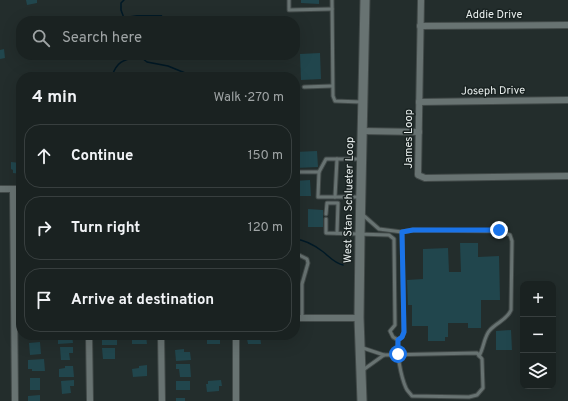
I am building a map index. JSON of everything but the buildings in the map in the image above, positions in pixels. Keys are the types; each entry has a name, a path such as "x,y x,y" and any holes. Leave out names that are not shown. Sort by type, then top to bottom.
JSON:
{"main road":[{"name":"West Stan Schlueter Loop","path":"362,401 359,318 364,0"}],"street":[{"name":"James Loop","path":"421,0 418,175 425,178 568,176"},
{"name":"Addie Drive","path":"420,26 568,25"},
{"name":"Joseph Drive","path":"419,102 568,100"},
{"path":"362,132 419,132"},
{"path":"0,189 13,189 15,401"},
{"path":"302,318 359,318"},
{"path":"89,340 90,401"},
{"path":"161,340 162,401"},
{"path":"236,340 236,401"}],"lane":[{"path":"289,0 289,10 332,10"},
{"path":"332,0 333,96 335,101 363,102"},
{"path":"304,87 332,86"},
{"path":"335,197 336,159"},
{"path":"361,159 326,160 319,172 318,197 361,196"},
{"path":"300,172 319,172"},
{"path":"326,214 327,203 338,203 338,233"},
{"path":"360,212 379,229 402,232 413,230 499,230 510,235 512,241 511,310 507,317 491,328 488,332 483,350 479,356"},
{"path":"326,219 326,233 389,235 394,239 395,325 390,332 393,337 398,340"},
{"path":"360,346 384,355 398,354 477,353 482,359 483,388 477,395 468,397 412,396 406,389 398,354 398,340 402,337 404,332 402,232"},
{"path":"300,256 307,260 308,264 302,284 302,318"},
{"path":"361,371 384,355"}],"water":[{"path":"162,15 162,16 130,16"}],"waterway":[{"path":"123,16 121,3 124,0"},
{"path":"114,72 119,64 127,60"},
{"path":"144,60 147,62 168,66 183,72"},
{"path":"300,240 313,245 334,261 343,265"}],"route":[{"path":"398,354 397,343 404,334 402,232 413,230 499,230"}]}
